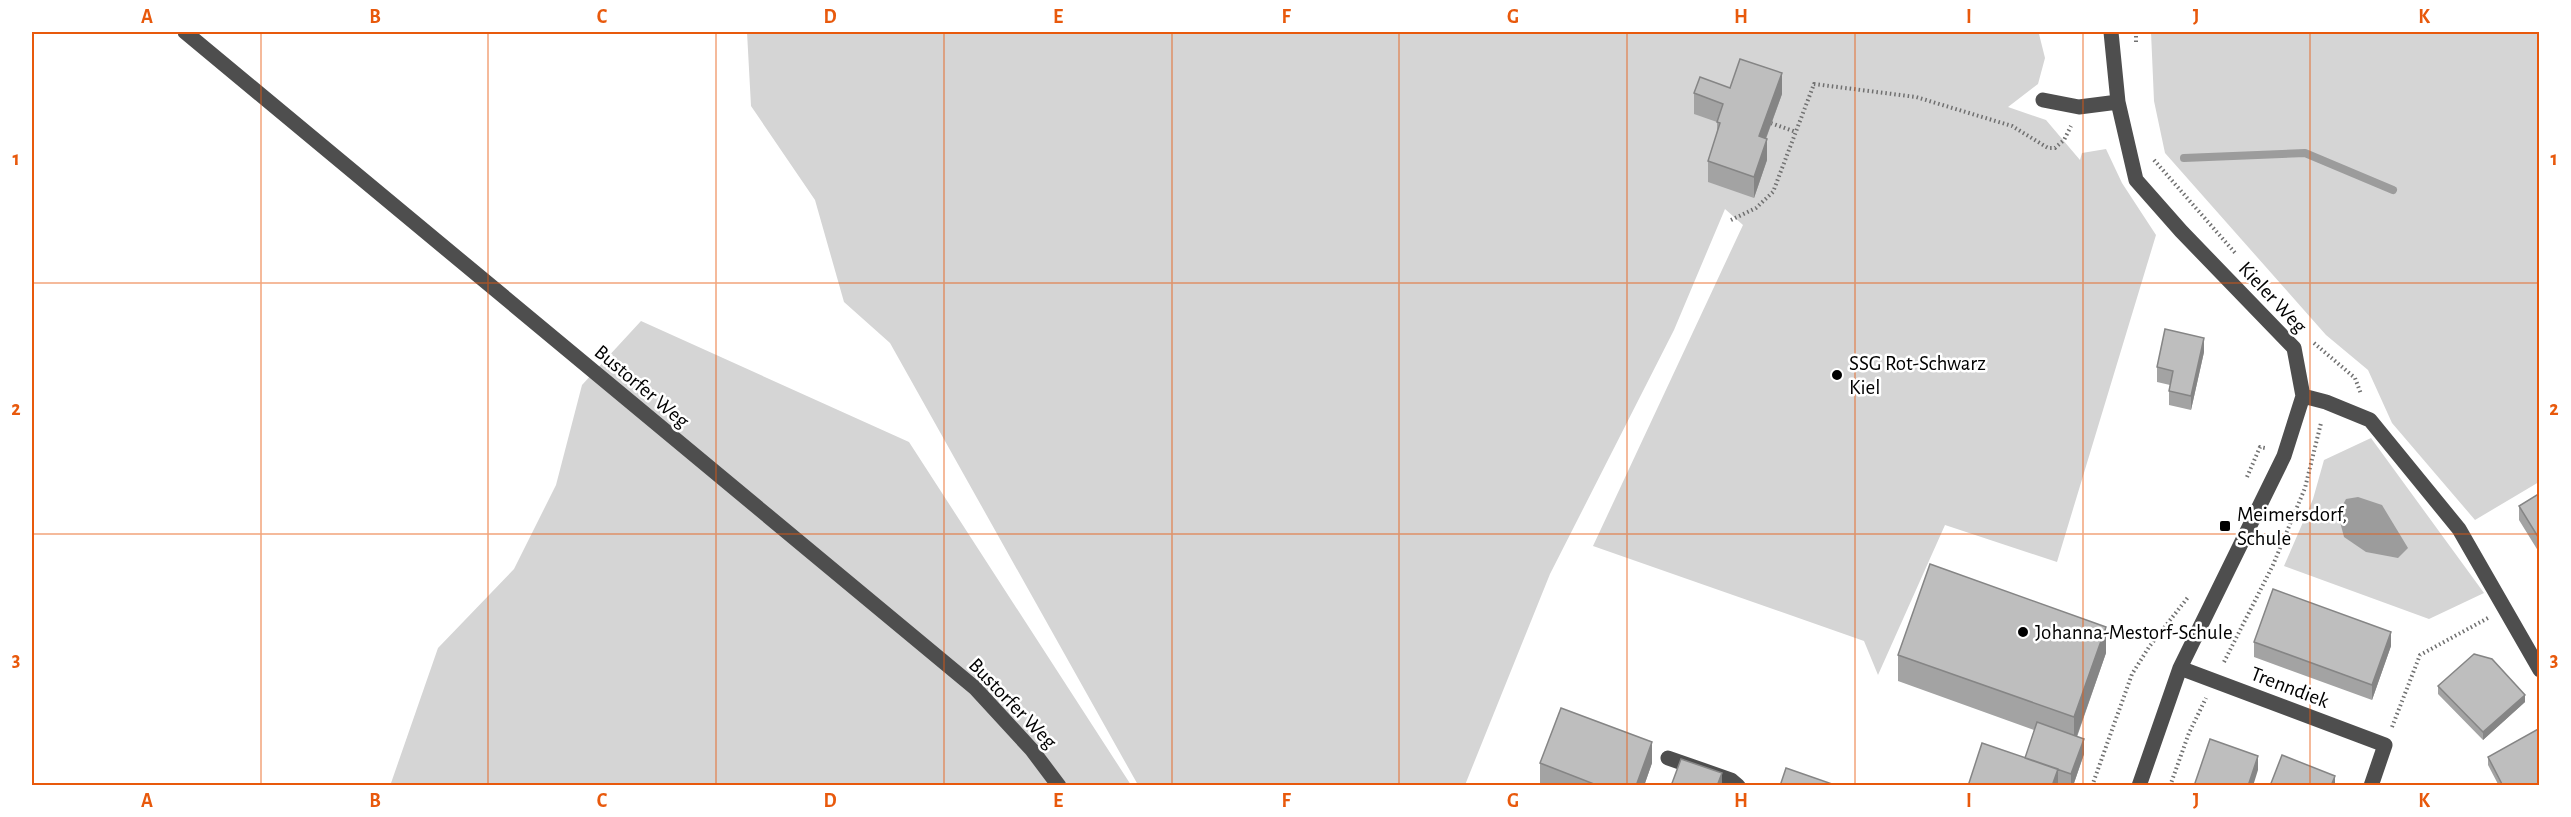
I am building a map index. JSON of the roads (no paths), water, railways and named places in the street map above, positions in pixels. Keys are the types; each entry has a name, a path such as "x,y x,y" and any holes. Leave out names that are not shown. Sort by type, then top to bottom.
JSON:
{"street":[{"name":"Bustorfer Weg","path":"184,32 975,688 1032,750 1059,786"},
{"name":"Kieler Weg","path":"2111,32 2118,102 2136,180 2181,231 2294,348 2303,396"},
{"path":"2043,100 2079,107 2118,102"},
{"path":"2139,786 2180,668 2284,456 2303,396 2326,402 2370,420 2459,529 2540,669"},
{"name":"Trenndiek","path":"2180,668 2385,746 2371,786"},
{"path":"1668,758 1731,780 1738,786"}],"waterway":[{"path":"2184,158 2305,153 2393,190"}],"place":[{"name":"SSG Rot-Schwarz Kiel","path":"1837,375"},
{"name":"Meimersdorf, Schule","path":"2225,526"},
{"name":"Johanna-Mestorf-Schule","path":"2023,632"}]}
